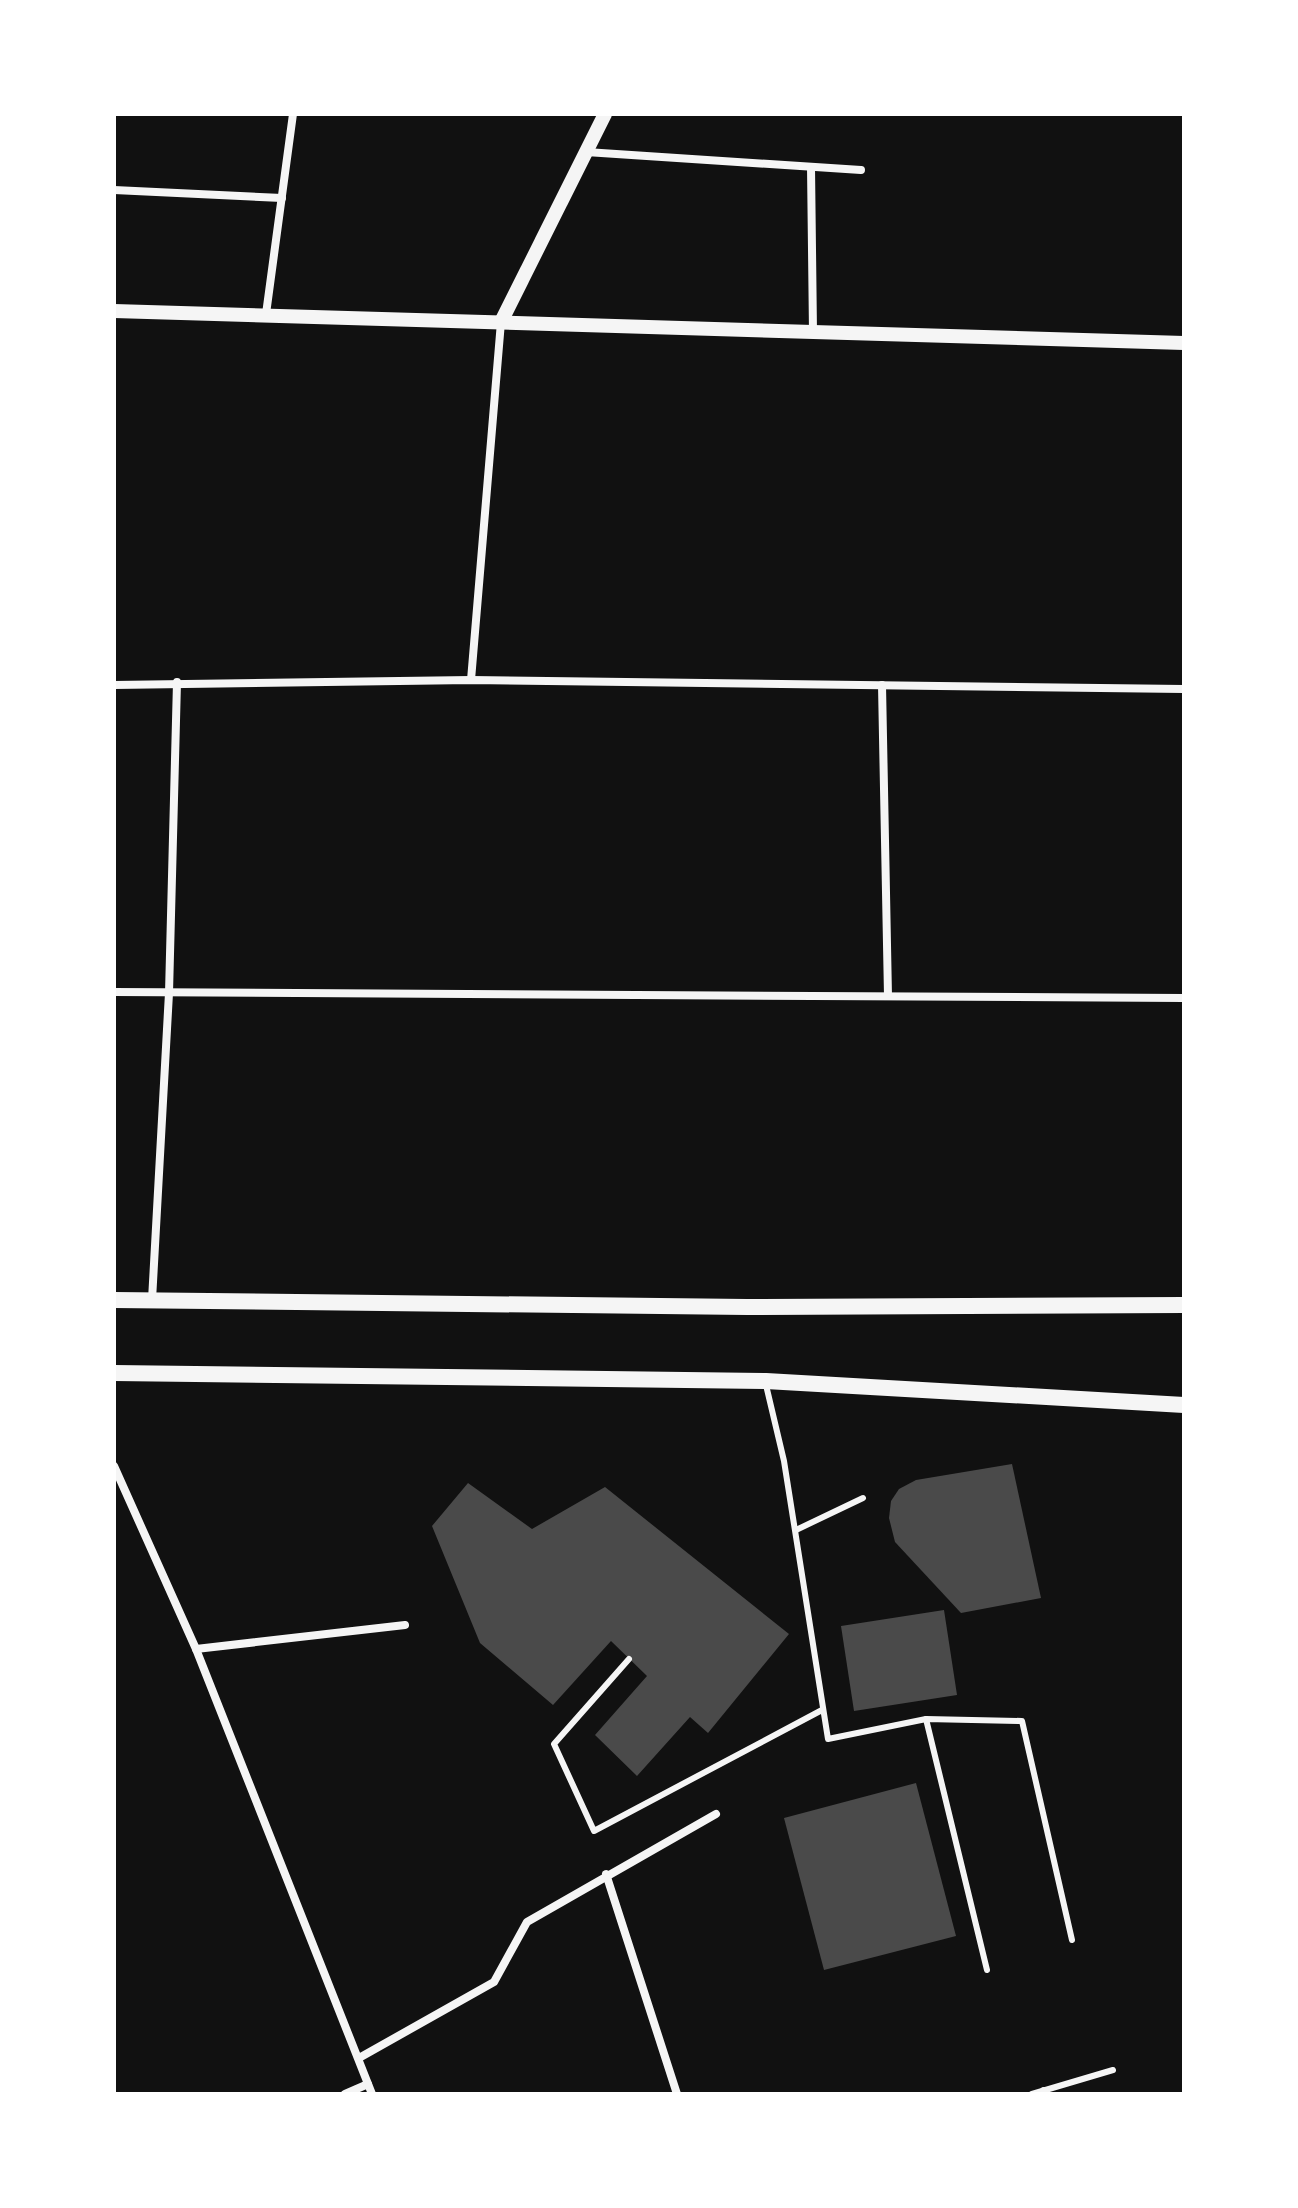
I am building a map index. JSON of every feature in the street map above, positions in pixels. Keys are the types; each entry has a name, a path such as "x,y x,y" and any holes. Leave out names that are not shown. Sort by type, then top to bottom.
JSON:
{"main road":[{"path":"114,1300 747,1307 1184,1305"},
{"path":"114,1373 766,1381 1184,1405"}],"street":[{"path":"266,314 293,114"},
{"path":"471,680 501,322 605,114"},
{"path":"586,152 861,170"},
{"path":"811,167 813,332"},
{"path":"114,190 282,198"},
{"path":"114,311 1184,343"},
{"path":"114,685 471,680 1184,689"},
{"path":"152,1301 169,993 177,682"},
{"path":"882,685 888,996"},
{"path":"114,992 1184,998"},
{"path":"114,1466 196,1649 372,2094"},
{"path":"196,1649 405,1625"},
{"path":"359,2058 494,1982 505,1967 519,1931 527,1922 606,1874 716,1814"},
{"path":"606,1874 677,2094"},
{"path":"345,2094 368,2084"}],"lane":[{"path":"766,1381 796,1530 828,1739 926,1719 1022,1721 1072,1940"},
{"path":"796,1530 863,1498"},
{"path":"629,1659 554,1744 594,1831 822,1710"},
{"path":"926,1719 987,1970"},
{"path":"1032,2094 1113,2070"}],"building":[{"path":"1012,1464 1041,1598 961,1613 895,1542 889,1518 891,1501 899,1489 916,1480"},
{"path":"468,1483 532,1529 605,1487 789,1634 708,1733 690,1717 637,1776 595,1735 647,1676 611,1641 553,1705 480,1643 432,1526"},
{"path":"944,1610 957,1695 854,1711 841,1626"},
{"path":"916,1783 956,1936 824,1970 784,1818"}]}
